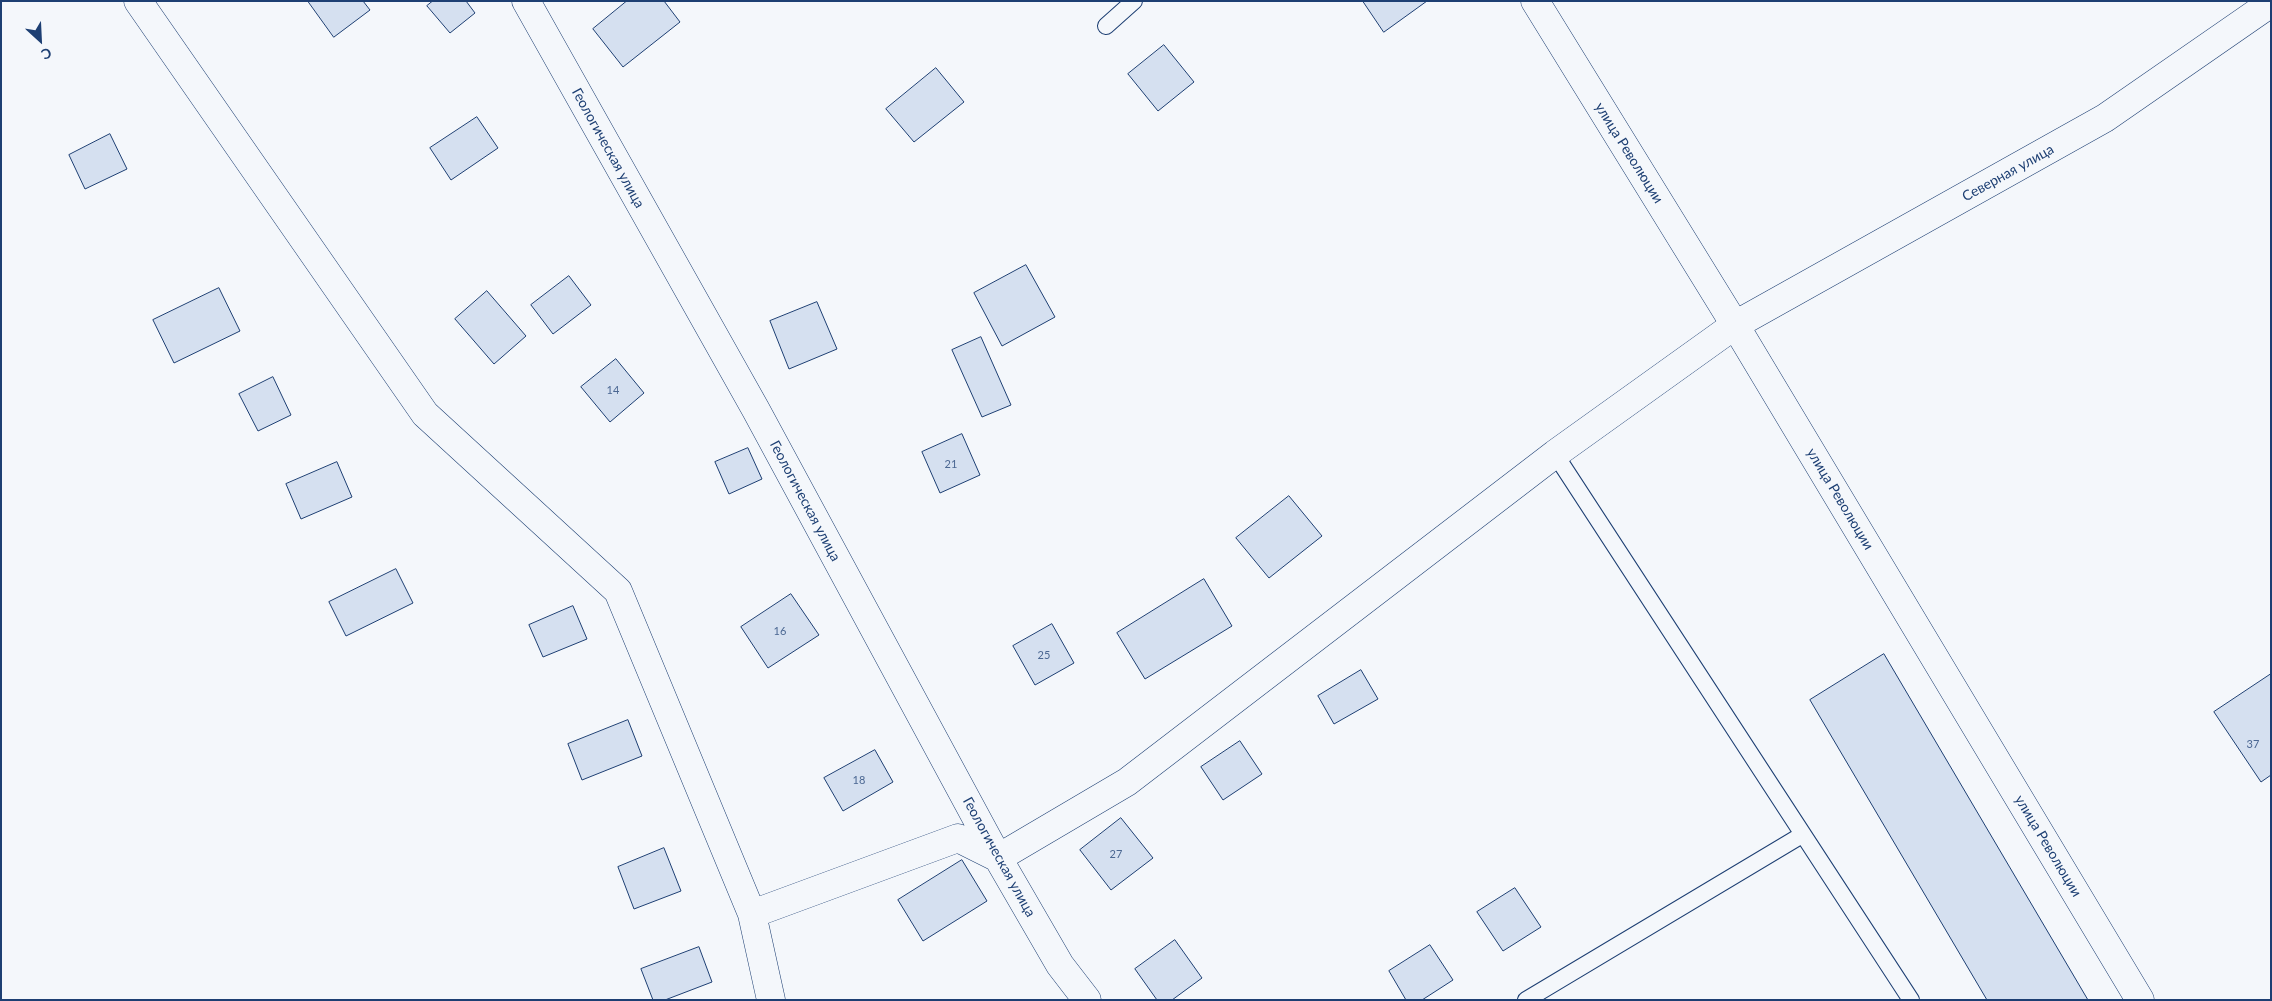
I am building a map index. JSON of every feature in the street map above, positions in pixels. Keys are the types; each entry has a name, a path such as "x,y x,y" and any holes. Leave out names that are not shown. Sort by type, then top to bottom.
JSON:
{"street":[{"path":"138,1 425,414 618,591 752,914 771,1000"},
{"name":"Геологическая улица","path":"526,1 756,410 998,858 1060,965 1087,1000"},
{"name":"улица Революции","path":"1535,1 1736,325 2140,1000"},
{"name":"Северная улица","path":"998,858 1127,782 1555,454 1736,325 2105,118 2271,3"},
{"path":"752,914 958,838 998,858"}],"lane":[{"path":"1106,26 1134,1"},
{"path":"1555,454 1910,1000"},
{"path":"1526,1000 1802,835"}],"building":[{"path":"308,1 363,1 370,10 334,37"},
{"path":"433,1 466,1 475,13 450,33 427,6"},
{"path":"627,1 664,1 680,22 623,67 593,29"},
{"path":"1363,1 1427,1 1384,32"},
{"path":"1164,45 1194,82 1158,111 1128,74"},
{"path":"936,68 964,102 914,142 886,109"},
{"path":"477,117 498,148 451,180 430,148"},
{"path":"110,134 127,169 85,189 69,155"},
{"path":"1026,265 1055,317 1002,346 974,293"},
{"path":"569,276 591,305 553,334 531,305"},
{"path":"219,288 240,331 174,363 153,320"},
{"path":"487,291 526,336 494,364 455,319"},
{"path":"817,302 837,349 789,369 770,321"},
{"path":"981,337 1011,405 982,417 952,350"},
{"path":"616,359 644,393 610,422 581,387"},
{"path":"273,377 291,415 258,431 239,394"},
{"path":"962,434 980,475 940,493 922,452"},
{"path":"748,448 762,479 729,494 715,462"},
{"path":"337,462 352,497 301,519 286,484"},
{"path":"1289,496 1322,536 1269,578 1236,538"},
{"path":"396,569 413,603 346,636 329,602"},
{"path":"1204,579 1232,626 1145,679 1117,633"},
{"path":"791,594 819,635 768,668 741,627"},
{"path":"573,606 587,639 543,657 529,625"},
{"path":"1052,624 1074,663 1035,685 1013,646"},
{"path":"1884,654 2088,1000 1987,1000 1810,700"},
{"path":"1361,670 1378,699 1334,724 1318,696"},
{"path":"2271,674 2271,775 2261,782 2214,712"},
{"path":"628,720 642,756 582,780 568,744"},
{"path":"1240,741 1262,774 1223,800 1201,767"},
{"path":"875,750 893,782 843,811 824,778"},
{"path":"1121,818 1153,858 1111,890 1080,850"},
{"path":"664,848 681,891 634,909 618,867"},
{"path":"962,860 987,901 923,941 898,900"},
{"path":"1515,888 1541,927 1503,951 1477,912"},
{"path":"1175,940 1202,978 1172,1000 1157,1000 1135,969"},
{"path":"1430,945 1453,980 1422,1000 1406,1000 1389,971"},
{"path":"699,947 712,982 665,1000 653,1000 641,969"}]}
